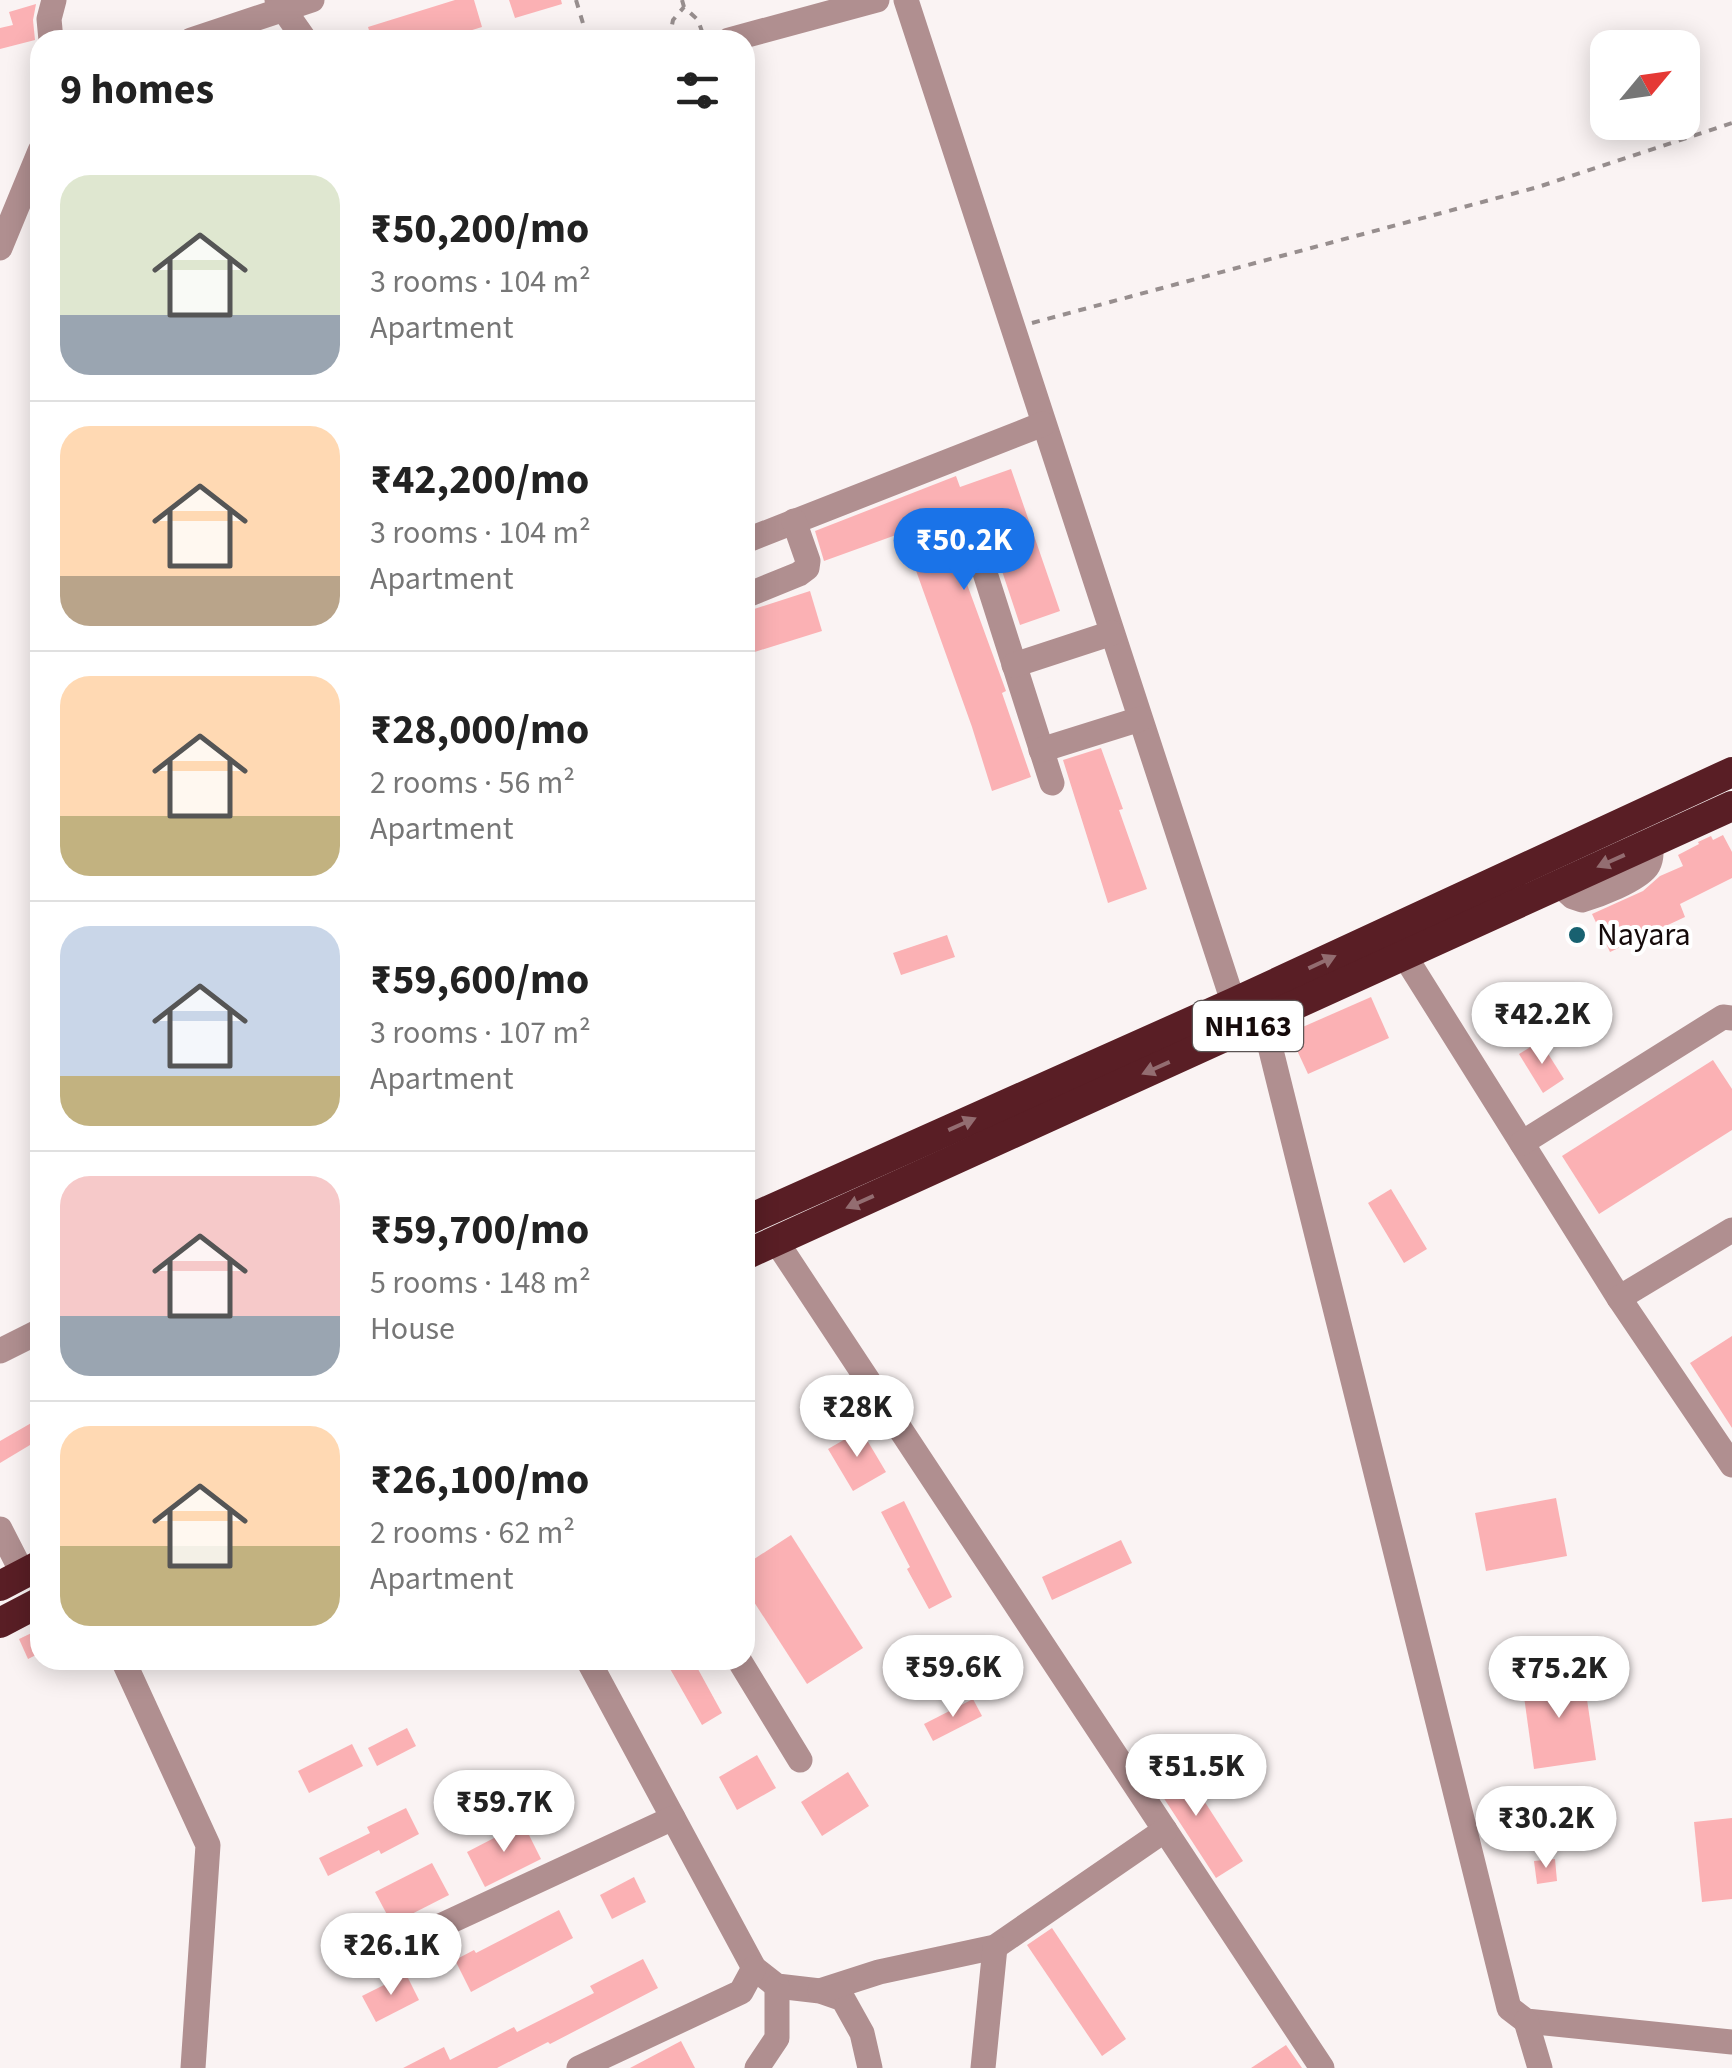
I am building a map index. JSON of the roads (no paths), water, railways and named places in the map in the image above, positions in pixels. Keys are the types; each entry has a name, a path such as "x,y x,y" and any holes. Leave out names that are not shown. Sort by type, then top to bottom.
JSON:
{"highway":[{"name":"NH163","path":"755,1250 1732,772"},
{"name":"NH163","path":"755,1217 1249,1011 1404,955 1732,806"},
{"path":"0,1623 30,1607"}],"street":[{"path":"50,30 54,0"},
{"path":"216,30 280,4 312,0"},
{"path":"755,33 877,0"},
{"path":"906,0 1140,719 1249,1011 1509,2008 1526,2021 1732,2042"},
{"path":"280,4 298,30"},
{"path":"0,248 30,175"},
{"path":"755,536 1044,424"},
{"path":"755,592 808,568 794,522"},
{"path":"970,526 1052,783"},
{"path":"1014,664 1112,633"},
{"path":"1041,750 1140,719"},
{"path":"1404,955 1619,1298 1732,1465"},
{"path":"1522,1143 1723,1017 1732,1018"},
{"path":"1619,1298 1732,1230"},
{"path":"776,1241 1322,2068"},
{"path":"0,1351 30,1336"},
{"path":"0,1529 21,1575"},
{"path":"128,1670 208,1845 192,2068"},
{"path":"593,1670 754,1968 777,1986 820,1991 843,1999 862,2033 870,2068"},
{"path":"745,1670 800,1760"},
{"path":"369,1959 673,1818"},
{"path":"820,1991 879,1972 995,1947 1165,1830"},
{"path":"983,2068 995,1947"},
{"path":"580,2068 742,1992 754,1968"},
{"path":"757,2068 777,2038 777,1986"},
{"path":"1526,2021 1540,2068"}],"place":[{"name":"Nayara","path":"1577,935"}]}
